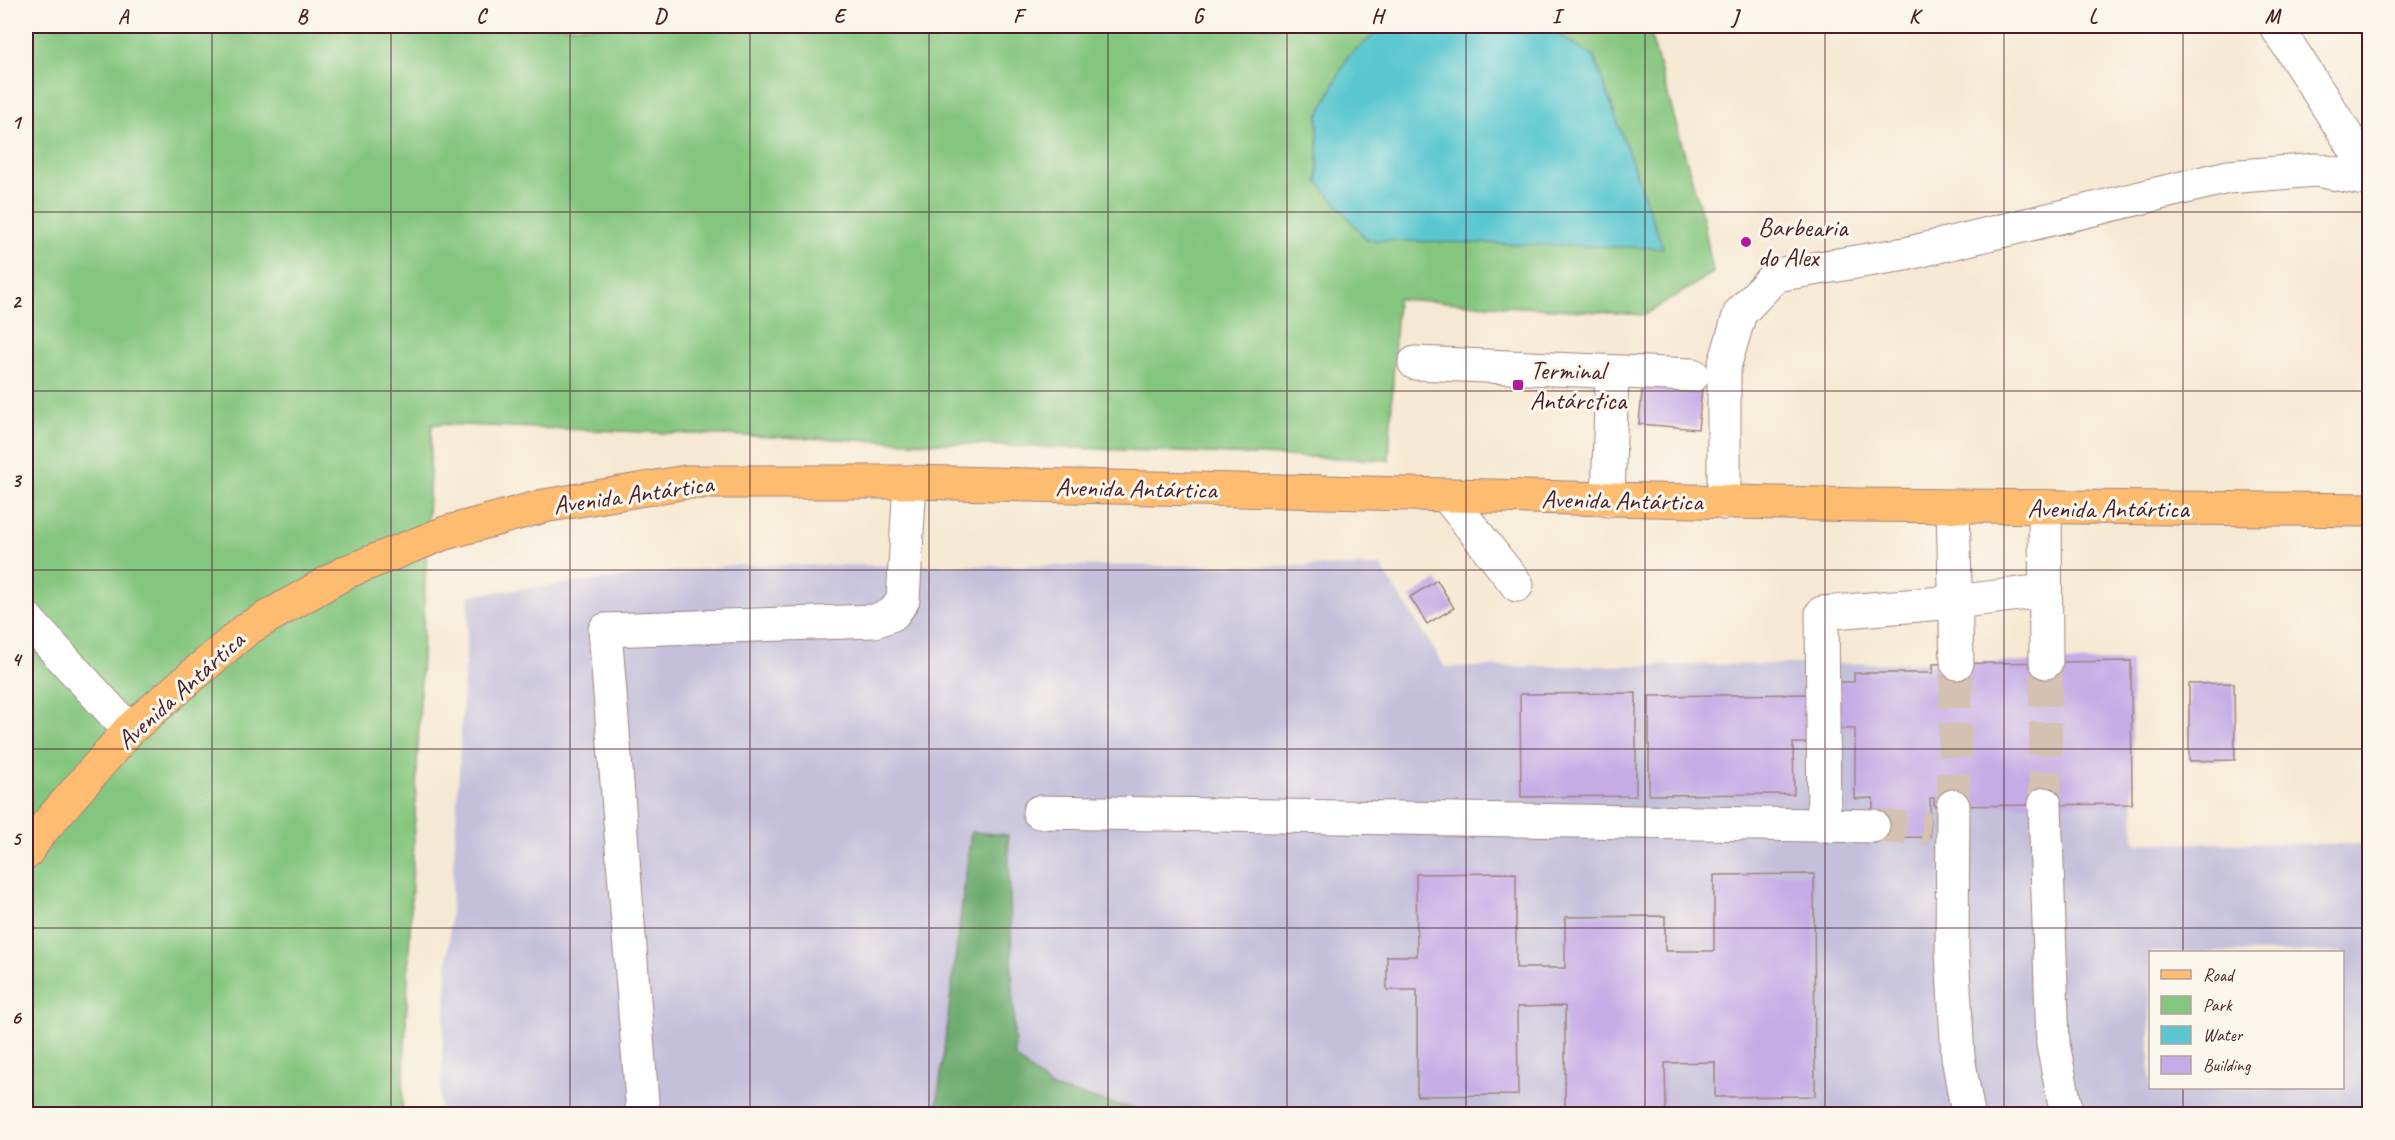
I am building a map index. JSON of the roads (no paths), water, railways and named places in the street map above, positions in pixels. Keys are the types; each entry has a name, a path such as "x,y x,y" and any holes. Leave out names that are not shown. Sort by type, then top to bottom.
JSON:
{"main road":[{"name":"Avenida Antártica","path":"30,836 129,730 247,629 346,572 445,533 544,506 686,482 910,482 1953,507 2370,510"}],"street":[{"path":"2276,26 2370,172"},
{"path":"1724,503 1724,367 1740,313 1776,275 1905,254 2228,177 2316,170 2370,180"},
{"path":"1415,363 1693,375"},
{"path":"1608,500 1612,373"},
{"path":"643,1114 605,630 875,621 893,614 903,600 910,482"},
{"path":"1447,496 1517,585"},
{"path":"1953,507 1957,663"},
{"path":"2045,507 2046,662"},
{"path":"1824,824 1822,613 1955,602 2045,591"},
{"path":"26,618 129,730"},
{"path":"2045,804 2053,1046 2067,1114"},
{"path":"1039,812 1873,826"},
{"path":"1946,822 1958,1056 1968,1114"}],"water":[{"path":"1386,26 1529,26 1550,29 1594,57 1663,248 1367,240 1318,182 1318,117 1348,56"}],"tunnel":[{"path":"2045,804 2046,662"},
{"path":"1953,806 1957,663"},
{"path":"1873,826 1930,829"}],"place":[{"name":"Barbearia do Alex","path":"1746,242"},
{"name":"Terminal Antárctica","path":"1518,385"}]}
